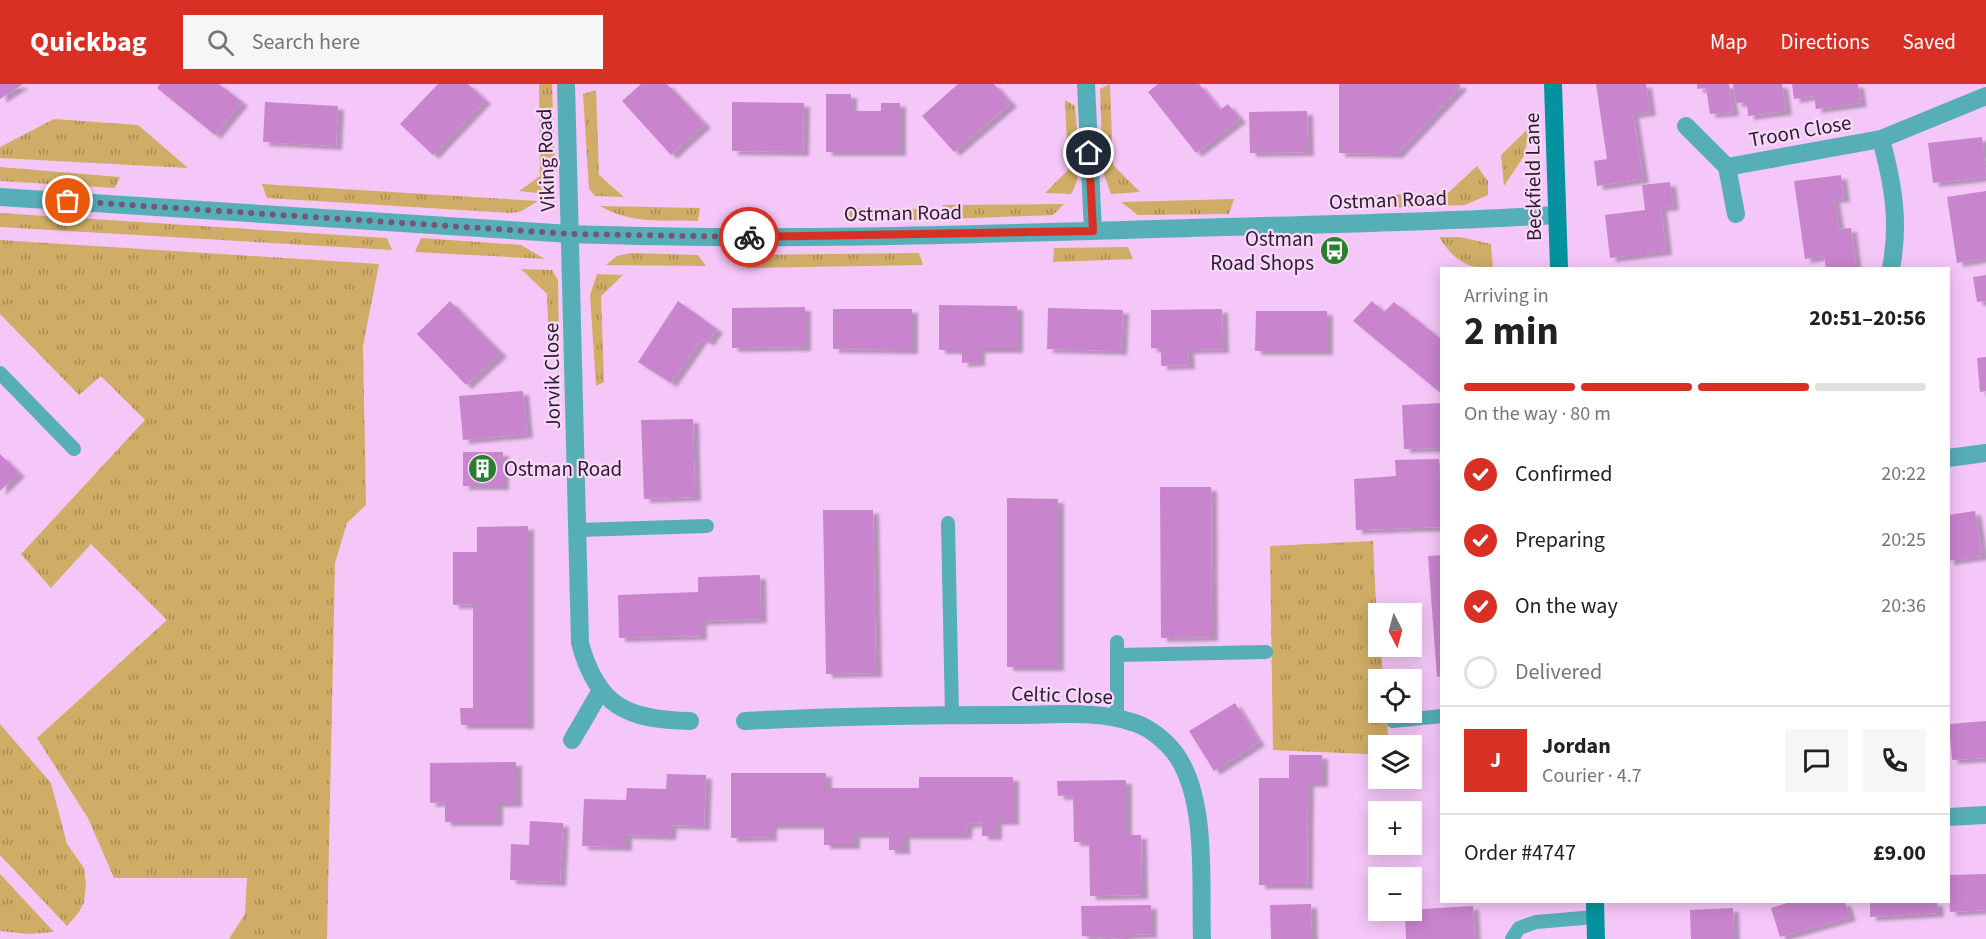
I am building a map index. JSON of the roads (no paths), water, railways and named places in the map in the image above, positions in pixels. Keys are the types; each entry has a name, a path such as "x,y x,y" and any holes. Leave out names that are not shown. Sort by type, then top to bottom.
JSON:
{"street":[{"name":"Viking Road","path":"566,84 571,234"},
{"path":"1086,84 1093,231"},
{"name":"Beckfield Lane","path":"1553,84 1558,267"},
{"name":"Troon Close","path":"1727,167 1881,139 1986,96"},
{"name":"Troon Close","path":"1686,126 1727,167 1736,214"},
{"name":"Troon Close","path":"1881,139 1894,188 1896,211 1891,267"},
{"name":"Ostman Road","path":"0,197 571,234 835,238 1420,222 1556,215"},
{"name":"Jorvik Close","path":"571,234 580,643 587,668 600,692 627,711 656,720 690,721"},
{"path":"1950,458 1986,453"},
{"path":"572,740 600,692"},
{"name":"Celtic Close","path":"745,721 952,715 1107,716 1136,723 1156,734 1177,756 1189,784 1198,818 1203,939"},
{"path":"1950,817 1986,815"},
{"path":"1595,909 1596,939"}],"lane":[{"path":"0,373 74,449"},
{"path":"948,523 952,715"},
{"path":"578,530 707,526"},
{"path":"1117,718 1117,648 1266,652"},
{"path":"1422,718 1440,716"},
{"path":"1512,939 1519,928 1595,909"}],"place":[{"name":"Ostman Road Shops","path":"1335,251"},
{"name":"Ostman Road","path":"483,469"}]}
